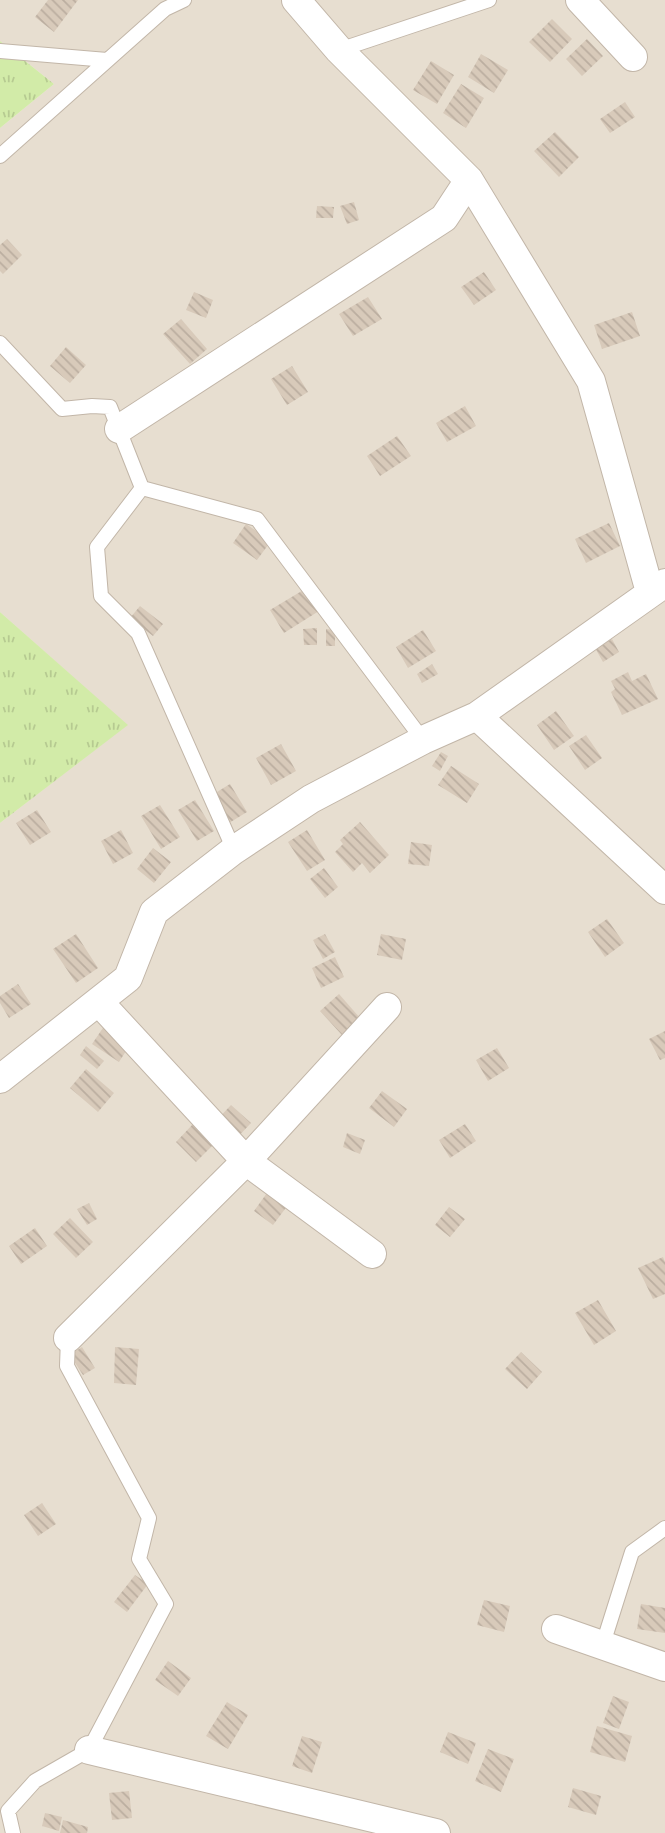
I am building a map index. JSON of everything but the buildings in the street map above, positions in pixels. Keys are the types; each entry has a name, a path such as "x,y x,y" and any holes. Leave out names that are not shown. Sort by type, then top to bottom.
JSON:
{"street":[{"path":"0,1079 128,978 154,912 234,850 311,799 423,740 477,716 658,588 591,382 469,180 339,50 296,0"},
{"path":"580,0 632,57"},
{"path":"119,429 444,218 469,180"},
{"path":"477,716 665,890"},
{"path":"99,1002 246,1161 372,1254"},
{"path":"68,1338 246,1161 387,1007"},
{"path":"556,1629 665,1667"},
{"path":"89,1750 436,1833"}],"lane":[{"path":"0,156 165,9 184,0"},
{"path":"339,50 489,0"},
{"path":"0,51 107,60"},
{"path":"0,343 62,409 110,407 142,488"},
{"path":"142,488 257,519 423,740"},
{"path":"142,488 97,547 101,597 138,633 234,850"},
{"path":"13,1833 8,1811 35,1781 89,1750 166,1604 139,1559 149,1518 67,1366 68,1338"},
{"path":"603,1647 632,1552 665,1528"}],"shaded area":[{"path":"0,0 665,0 665,1833 0,1833 0,823 127,725 0,612 0,128 54,84 0,41"}],"green space":[{"path":"0,41 54,84 0,128"},
{"path":"0,612 128,725 0,823"}]}
